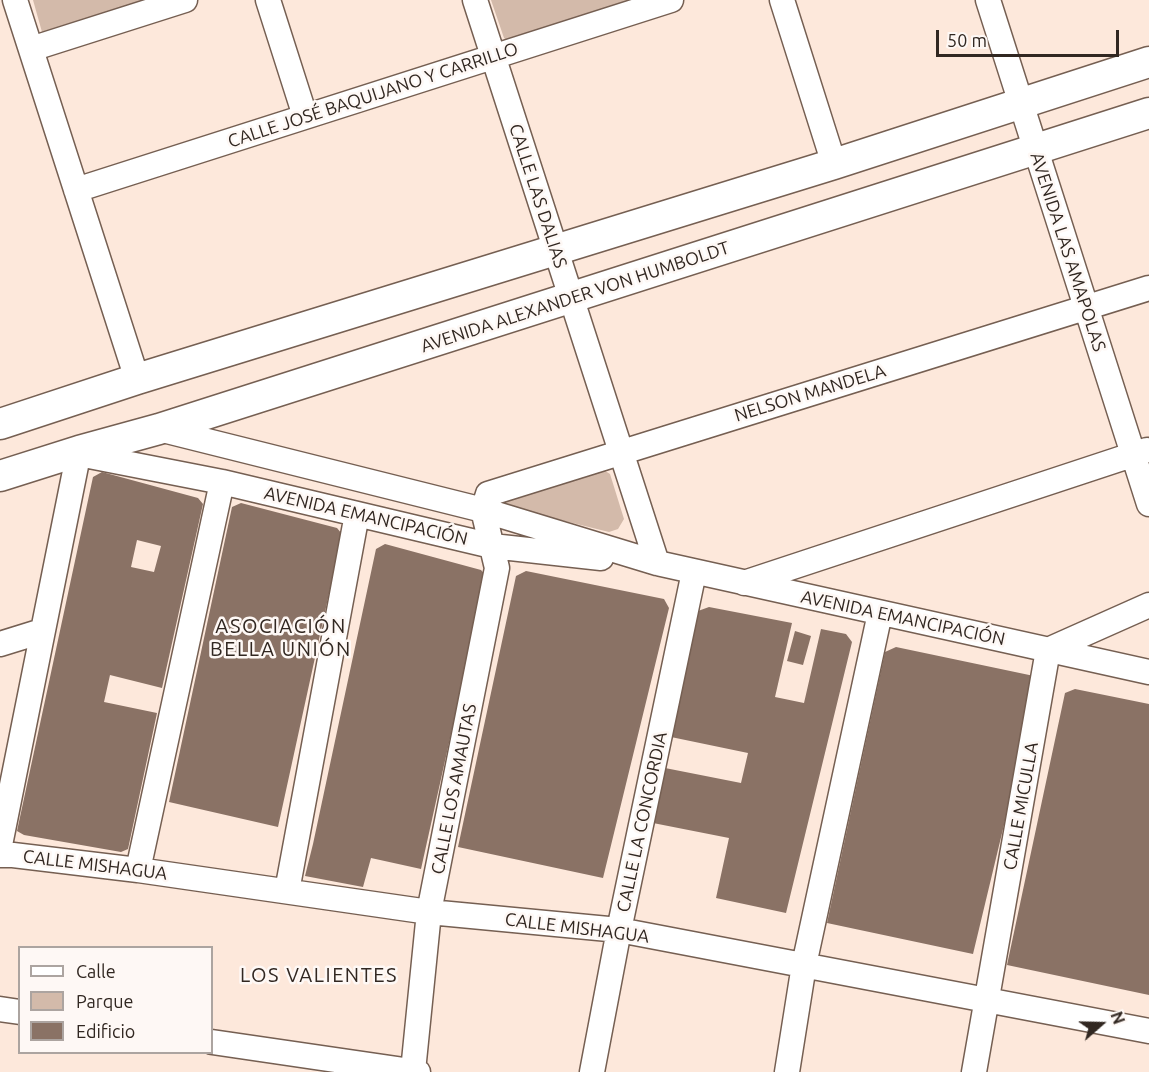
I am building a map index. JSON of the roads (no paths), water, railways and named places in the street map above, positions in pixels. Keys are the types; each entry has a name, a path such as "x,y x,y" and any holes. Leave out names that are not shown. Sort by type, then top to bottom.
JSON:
{"main road":[{"path":"0,424 136,379 834,164 1149,62"},
{"name":"AVENIDA ALEXANDER VON HUMBOLDT","path":"0,476 159,429 1149,113"}],"street":[{"path":"15,0 136,379"},
{"path":"31,50 185,0"},
{"path":"268,0 305,116"},
{"name":"CALLE LAS DALIAS","path":"475,0 657,563"},
{"name":"CALLE JOSÉ BAQUIJANO Y CARRILLO","path":"76,190 671,0"},
{"path":"782,0 834,164"},
{"name":"AVENIDA LAS AMAPOLAS","path":"988,0 1086,307 1141,452 1149,504"},
{"name":"NELSON MANDELA","path":"483,510 488,494 1149,288"},
{"name":"AVENIDA EMANCIPACIÓN","path":"159,429 483,510 657,563 1149,672"},
{"path":"0,844 80,451"},
{"name":"AVENIDA EMANCIPACIÓN","path":"80,451 89,456 222,482 492,546 657,563"},
{"path":"744,583 1141,452"},
{"path":"138,870 222,482"},
{"name":"CALLE LOS AMAUTAS","path":"415,1072 429,912 498,568 483,510"},
{"path":"287,891 357,514"},
{"name":"CALLE LA CONCORDIA","path":"592,1072 619,930 694,572"},
{"path":"1048,650 1149,605"},
{"path":"787,1072 804,965 880,613"},
{"path":"0,644 42,632"},
{"name":"CALLE MICULLA","path":"974,1072 1048,650"},
{"name":"CALLE MISHAGUA","path":"0,855 138,870 429,912 619,930 1149,1031"},
{"path":"0,1009 18,1012"},
{"path":"213,1042 415,1072"}],"district":[{"name":"ASOCIACIÓN BELLA UNIÓN","path":"281,638"},
{"name":"LOS VALIENTES","path":"319,975"}]}
